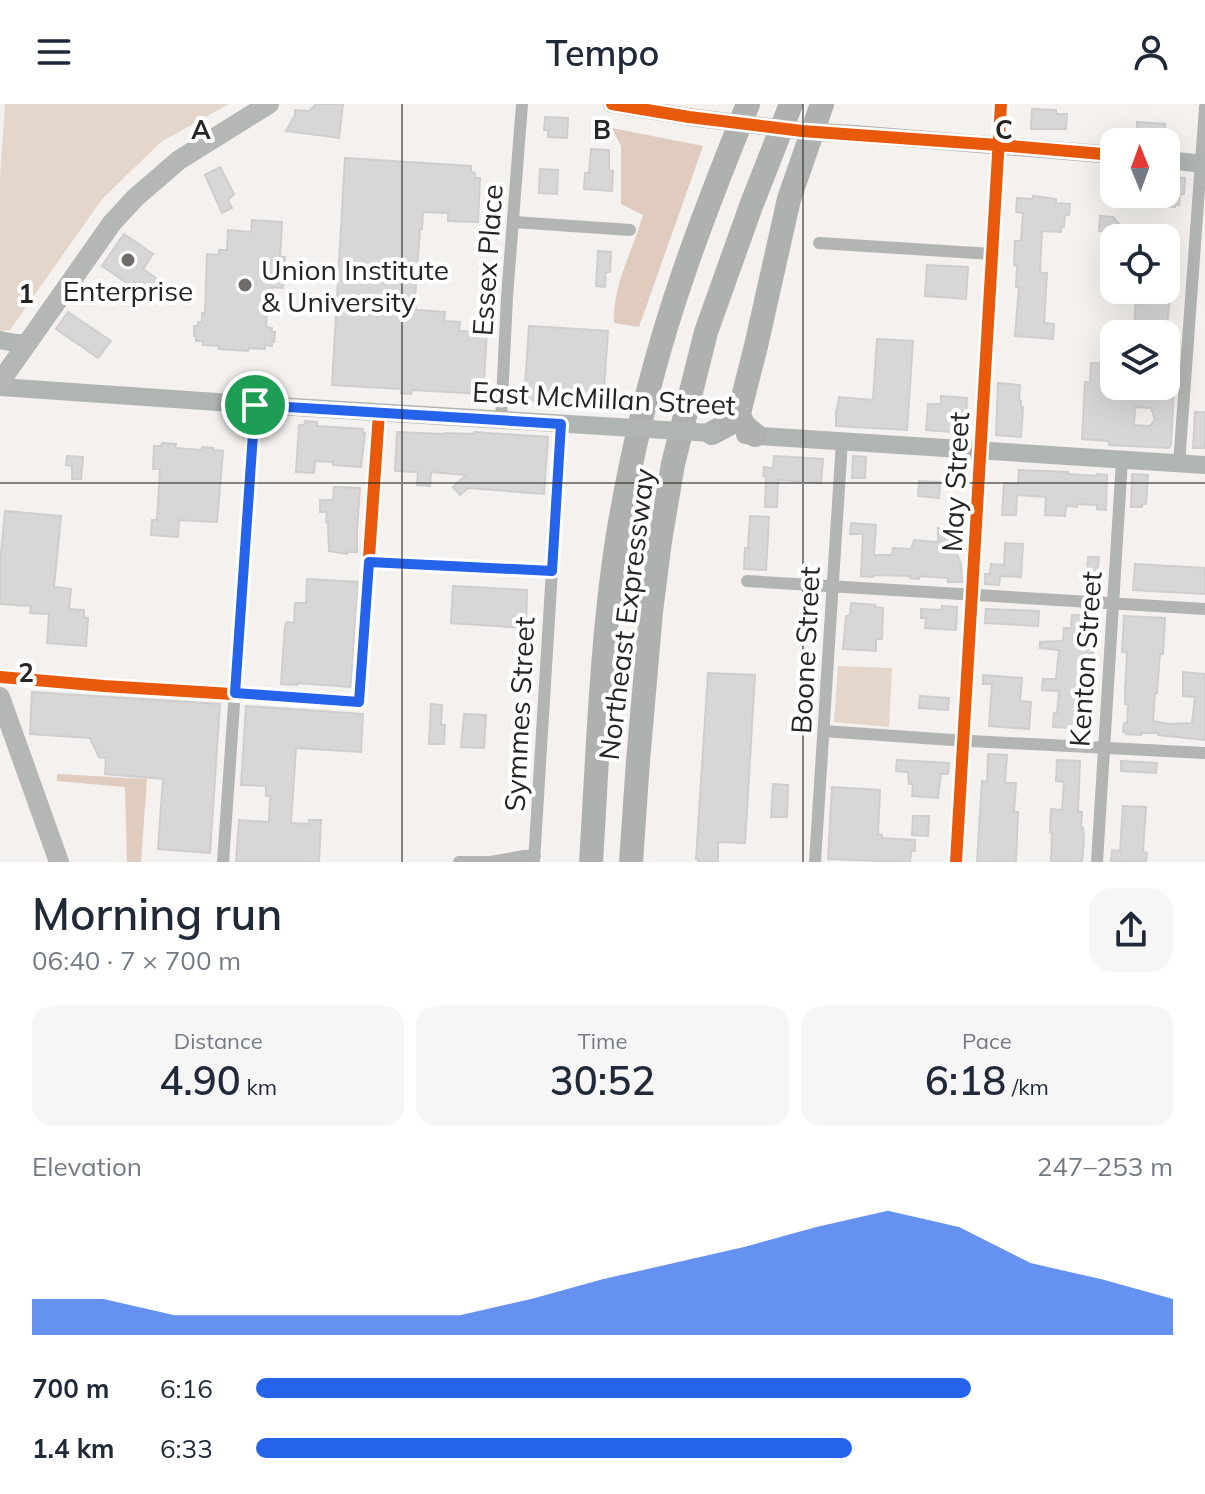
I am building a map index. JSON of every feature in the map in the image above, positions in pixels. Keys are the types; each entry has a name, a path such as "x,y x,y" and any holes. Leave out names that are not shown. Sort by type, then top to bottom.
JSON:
{"highway":[{"name":"Northeast Expressway","path":"591,862 610,599 618,534 637,439 660,347 685,268 748,104"},
{"name":"Northeast Expressway","path":"631,862 651,612 673,464 706,332 791,104"},
{"path":"712,433 729,424 739,413 789,199 822,104"},
{"path":"739,413 744,426 755,435"}],"main road":[{"path":"0,384 112,223 135,198 179,160 269,104"},
{"path":"612,104 802,131 1100,154"},
{"path":"1180,162 1203,164"},
{"path":"0,340 28,343"},
{"name":"East McMillan Street","path":"0,384 255,405 1205,465"},
{"path":"0,697 59,862"}],"street":[{"name":"Essex Place","path":"501,420 522,104"},
{"name":"May Street","path":"956,862 1001,104"},
{"path":"1179,464 1205,107"},
{"path":"514,222 630,230"},
{"path":"819,243 992,254"},
{"path":"223,862 255,405"},
{"path":"0,677 359,702 379,413"},
{"name":"Symmes Street","path":"535,859 561,424"},
{"name":"Boone Street","path":"815,862 842,441"},
{"name":"Kenton Street","path":"1097,862 1122,460"},
{"path":"369,562 552,571"},
{"path":"747,581 1205,609"},
{"path":"824,731 1205,753"},
{"path":"459,861 490,862 524,856 535,859"}],"shaded area":[{"path":"5,104 229,104 161,142 102,199 10,330 0,331 0,177"},
{"path":"612,128 703,146 639,327 614,323 616,295 643,215 621,204 621,146"},
{"path":"838,666 892,668 889,727 834,722"},
{"path":"57,774 147,779 141,862 127,862 125,787 57,781"}],"building":[{"path":"316,104 343,104 339,138 286,131 295,110 309,111"},
{"path":"1032,109 1056,110 1056,114 1067,114 1066,129 1031,129"},
{"path":"545,117 568,118 567,138 548,137 548,130 544,130"},
{"path":"1137,122 1165,124 1165,128 1137,128"},
{"path":"591,149 609,150 609,170 613,171 612,191 584,189"},
{"path":"345,158 471,166 475,178 480,178 478,222 448,221 448,213 423,212 415,299 416,310 445,312 444,321 460,322 459,331 487,332 483,394 412,390 411,394 401,393 402,389 332,385"},
{"path":"220,167 234,194 228,200 232,208 222,213 205,175"},
{"path":"540,169 558,170 557,194 539,193"},
{"path":"1180,178 1185,178 1184,194 1180,194"},
{"path":"1033,196 1070,204 1069,215 1065,215 1061,232 1042,231 1040,273 1047,273 1044,323 1054,324 1053,339 1015,336 1019,287 1016,287 1017,266 1014,265 1015,241 1021,241 1023,213 1016,212 1017,198 1033,199"},
{"path":"1100,216 1113,217 1119,224 1100,224 1099,231"},
{"name":"Union Institute & University","path":"252,220 282,222 280,257 285,257 283,288 272,287 272,294 268,294 266,327 275,332 274,342 272,346 265,345 265,349 249,348 248,351 203,345 203,341 196,341 194,326 202,322 202,313 205,314 207,254 219,255 219,250 227,250 228,230 251,232"},
{"name":"Enterprise","path":"124,234 153,254 143,269 157,279 148,292 134,282 131,286 102,266"},
{"path":"598,251 611,252 605,287 596,286"},
{"path":"927,265 968,267 966,299 925,296"},
{"path":"1135,304 1169,304 1167,320 1135,320"},
{"path":"68,312 111,341 98,358 56,329"},
{"path":"529,326 608,331 603,404 524,400"},
{"path":"877,339 913,341 907,430 836,426 839,397 873,400"},
{"path":"1091,363 1100,364 1100,400 1173,400 1169,448 1109,445 1109,441 1082,439 1085,382 1090,383","holes":["1135,407 1151,408 1155,419 1150,426 1134,425"]},
{"path":"998,383 1020,385 1019,401 1023,407 1021,437 996,435"},
{"path":"941,396 967,398 965,433 926,430 928,404 941,404"},
{"path":"1195,412 1205,412 1205,448 1193,448"},
{"path":"305,421 317,422 317,426 363,429 361,467 315,461 314,473 296,472 299,425 304,425"},
{"path":"397,432 474,432 548,437 544,494 468,488 460,495 453,487 466,475 431,472 430,486 417,485 418,472 395,471"},
{"path":"162,443 176,444 175,448 202,450 202,447 223,451 217,522 179,520 178,537 151,535 152,520 157,520 160,469 153,469 154,446 161,446"},
{"path":"67,456 83,457 81,479 72,479 72,466 66,465"},
{"path":"774,456 823,459 821,483 778,480 777,507 765,507 764,467 773,468"},
{"path":"853,456 866,457 865,478 852,478"},
{"path":"1019,470 1107,475 1106,510 1097,509 1097,505 1077,504 1077,507 1066,506 1065,516 1045,515 1046,497 1017,495 1016,515 1002,515 1004,483 1018,484"},
{"path":"1132,474 1148,475 1146,504 1142,507 1131,507"},
{"path":"919,481 940,482 939,498 918,496"},
{"path":"334,487 360,488 357,552 329,551 327,512 320,512 320,500 333,500"},
{"path":"5,511 61,516 54,587 71,589 69,609 84,610 84,617 88,618 86,646 47,643 49,614 30,613 31,606 0,604"},
{"path":"750,516 769,517 766,570 744,569"},
{"path":"851,523 876,525 874,555 892,555 893,548 911,549 914,540 938,542 938,528 965,530 964,548 955,549 961,564 962,582 919,576 919,579 910,576 861,576 863,534 850,534"},
{"path":"1005,543 1023,544 1021,577 1000,576 999,585 985,584 985,574 990,574 991,564 1004,565"},
{"path":"1088,557 1099,557 1096,585 1087,584"},
{"path":"1135,564 1205,568 1205,594 1133,590"},
{"path":"307,579 358,582 351,687 281,684 285,626 287,622 294,623 295,603 306,603"},
{"path":"453,586 527,590 526,628 451,623"},
{"path":"851,603 883,608 882,639 876,639 876,651 843,649 846,616 850,615"},
{"path":"942,606 957,607 956,630 925,628 926,618 921,618 921,609 942,610"},
{"path":"986,609 1039,611 1038,626 985,623"},
{"path":"1072,615 1099,616 1094,649 1090,653 1089,729 1053,727 1059,691 1042,690 1043,679 1056,679 1059,650 1040,648 1040,642 1063,641 1064,628 1071,628"},
{"path":"1124,616 1165,618 1153,721 1192,723 1195,697 1183,696 1183,672 1205,674 1205,740 1158,733 1141,735 1123,732 1128,705 1125,704 1127,652 1122,652"},
{"path":"708,673 755,675 745,843 718,842 718,862 698,862 696,859"},
{"path":"983,675 1022,678 1020,701 1031,702 1029,729 989,726 992,684 983,684"},
{"path":"32,692 220,704 210,853 158,849 163,779 105,774 106,758 99,757 90,738 30,734"},
{"path":"920,696 949,698 948,710 919,708"},
{"path":"431,704 442,705 444,744 429,744"},
{"path":"246,706 363,714 361,752 296,748 291,823 309,824 309,820 321,820 319,862 236,862 239,820 269,822 270,796 266,796 266,786 241,785"},
{"path":"464,714 486,715 484,748 461,747"},
{"path":"988,754 1007,755 1005,783 1016,783 1016,862 977,862 982,781 987,782"},
{"path":"897,760 949,763 948,774 941,774 938,798 912,796 913,784 909,784 908,772 896,771"},
{"path":"1057,760 1080,761 1078,811 1082,812 1082,862 1051,862 1051,809 1062,810 1064,782 1056,781"},
{"path":"1121,761 1157,763 1156,773 1121,771"},
{"path":"773,784 788,785 787,817 771,817"},
{"path":"832,787 880,790 878,834 882,838 915,840 915,851 911,851 910,862 828,859"},
{"path":"1123,806 1146,807 1143,852 1147,853 1146,862 1111,861 1112,850 1120,851"},
{"path":"913,816 929,816 928,836 912,835"}],"cycle path":[{"path":"612,104 802,131 1100,154"},
{"path":"956,862 1001,104"},
{"path":"0,677 359,702 379,413"}],"place":[{"name":"Enterprise","path":"128,260"},
{"name":"Union Institute & University","path":"245,285"}],"route":[{"path":"255,405 561,424 552,571 369,562 359,702 235,693 255,405"}]}
